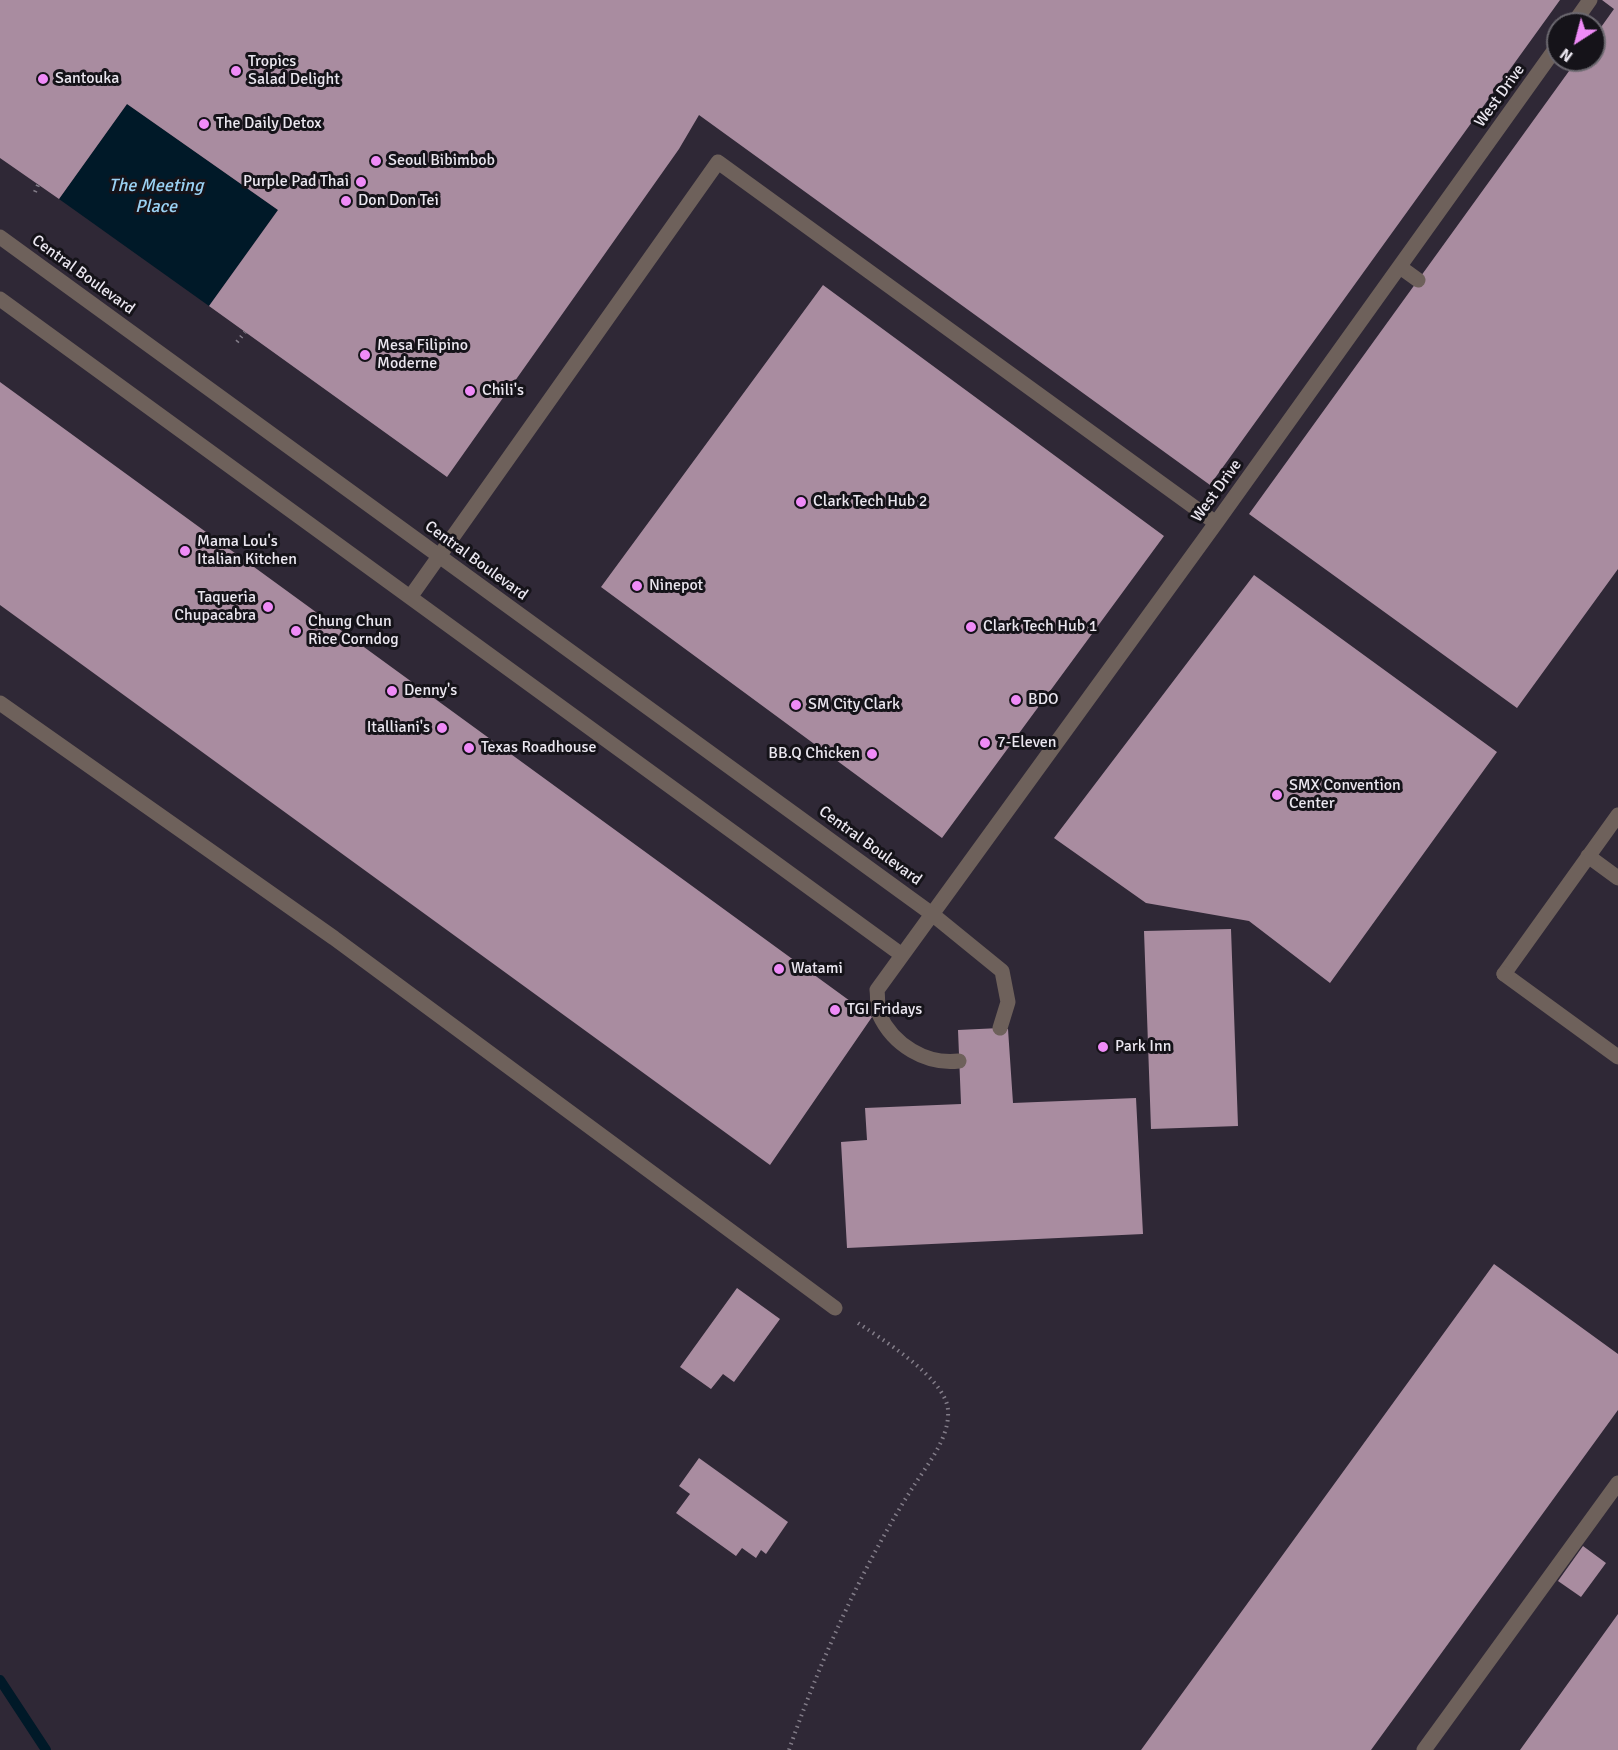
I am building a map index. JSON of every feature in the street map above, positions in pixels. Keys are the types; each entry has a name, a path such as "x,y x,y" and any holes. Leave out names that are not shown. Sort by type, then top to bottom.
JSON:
{"street":[{"name":"West Drive","path":"959,1060 926,1059 896,1039 879,1013 877,990 1216,523 1546,62"},
{"path":"411,596 718,162 1216,523"},
{"name":"Central Boulevard","path":"0,237 932,914 1002,971 1008,1002 1000,1028"},
{"path":"1400,267 1418,280"},
{"path":"0,298 902,955"},
{"path":"0,703 334,938 835,1308"},
{"path":"1618,815 1504,974 1618,1057"},
{"path":"1588,856 1618,878"},
{"path":"1424,1750 1618,1483"}],"path":[{"path":"34,192 39,185"},
{"path":"237,342 245,332"},
{"path":"789,1750 802,1711 895,1514 944,1437 948,1409 935,1383 903,1353 835,1308"}],"water":[{"name":"The Meeting Place","path":"127,104 278,210 209,306 59,199"}],"building":[{"path":"0,0 1560,0 1551,12 1546,12 1546,19 1210,485 699,115 679,149 447,477 209,306 278,210 127,104 59,199 0,158"},
{"path":"1602,0 1618,0 1618,569 1517,708 1249,514 1568,72 1606,72 1606,20 1614,9"},
{"path":"823,285 1164,536 942,838 601,587"},
{"path":"0,382 872,1017 770,1165 0,605"},
{"name":"SMX Convention Center","path":"1254,575 1497,752 1330,983 1249,921 1146,903 1054,838"},
{"path":"1231,929 1238,1126 1151,1129 1144,931"},
{"path":"1008,1029 1013,1103 1136,1098 1143,1234 847,1248 841,1142 867,1140 865,1108 961,1104 958,1030"},
{"path":"1494,1264 1618,1354 1618,1410 1371,1750 1141,1750"},
{"path":"737,1288 780,1319 734,1382 723,1374 711,1389 680,1367"},
{"path":"699,1458 788,1522 766,1554 761,1550 756,1558 742,1548 736,1556 676,1513 690,1494 679,1486"},
{"path":"1583,1546 1606,1563 1581,1597 1558,1581"},
{"path":"1618,1614 1618,1750 1520,1750"}],"waterway":[{"path":"0,1680 46,1750"}],"place":[{"name":"Tropics Salad Delight","path":"236,71"},
{"name":"Santouka","path":"43,79"},
{"name":"The Daily Detox","path":"204,124"},
{"name":"Seoul Bibimbob","path":"376,161"},
{"name":"Purple Pad Thai","path":"361,182"},
{"name":"Don Don Tei","path":"346,201"},
{"name":"Mesa Filipino Moderne","path":"365,355"},
{"name":"Chili's","path":"470,391"},
{"name":"Clark Tech Hub 2","path":"801,502"},
{"name":"Mama Lou's Italian Kitchen","path":"185,551"},
{"name":"Ninepot","path":"637,586"},
{"name":"Taqueria Chupacabra","path":"268,607"},
{"name":"Clark Tech Hub 1","path":"971,627"},
{"name":"Chung Chun Rice Corndog","path":"296,631"},
{"name":"Denny's","path":"392,691"},
{"name":"BDO","path":"1016,700"},
{"name":"SM City Clark","path":"796,705"},
{"name":"Italliani's","path":"442,728"},
{"name":"7-Eleven","path":"985,743"},
{"name":"Texas Roadhouse","path":"469,748"},
{"name":"BB.Q Chicken","path":"872,754"},
{"name":"SMX Convention Center","path":"1277,795"},
{"name":"Watami","path":"779,969"},
{"name":"TGI Fridays","path":"835,1010"},
{"name":"Park Inn","path":"1103,1047"}]}
